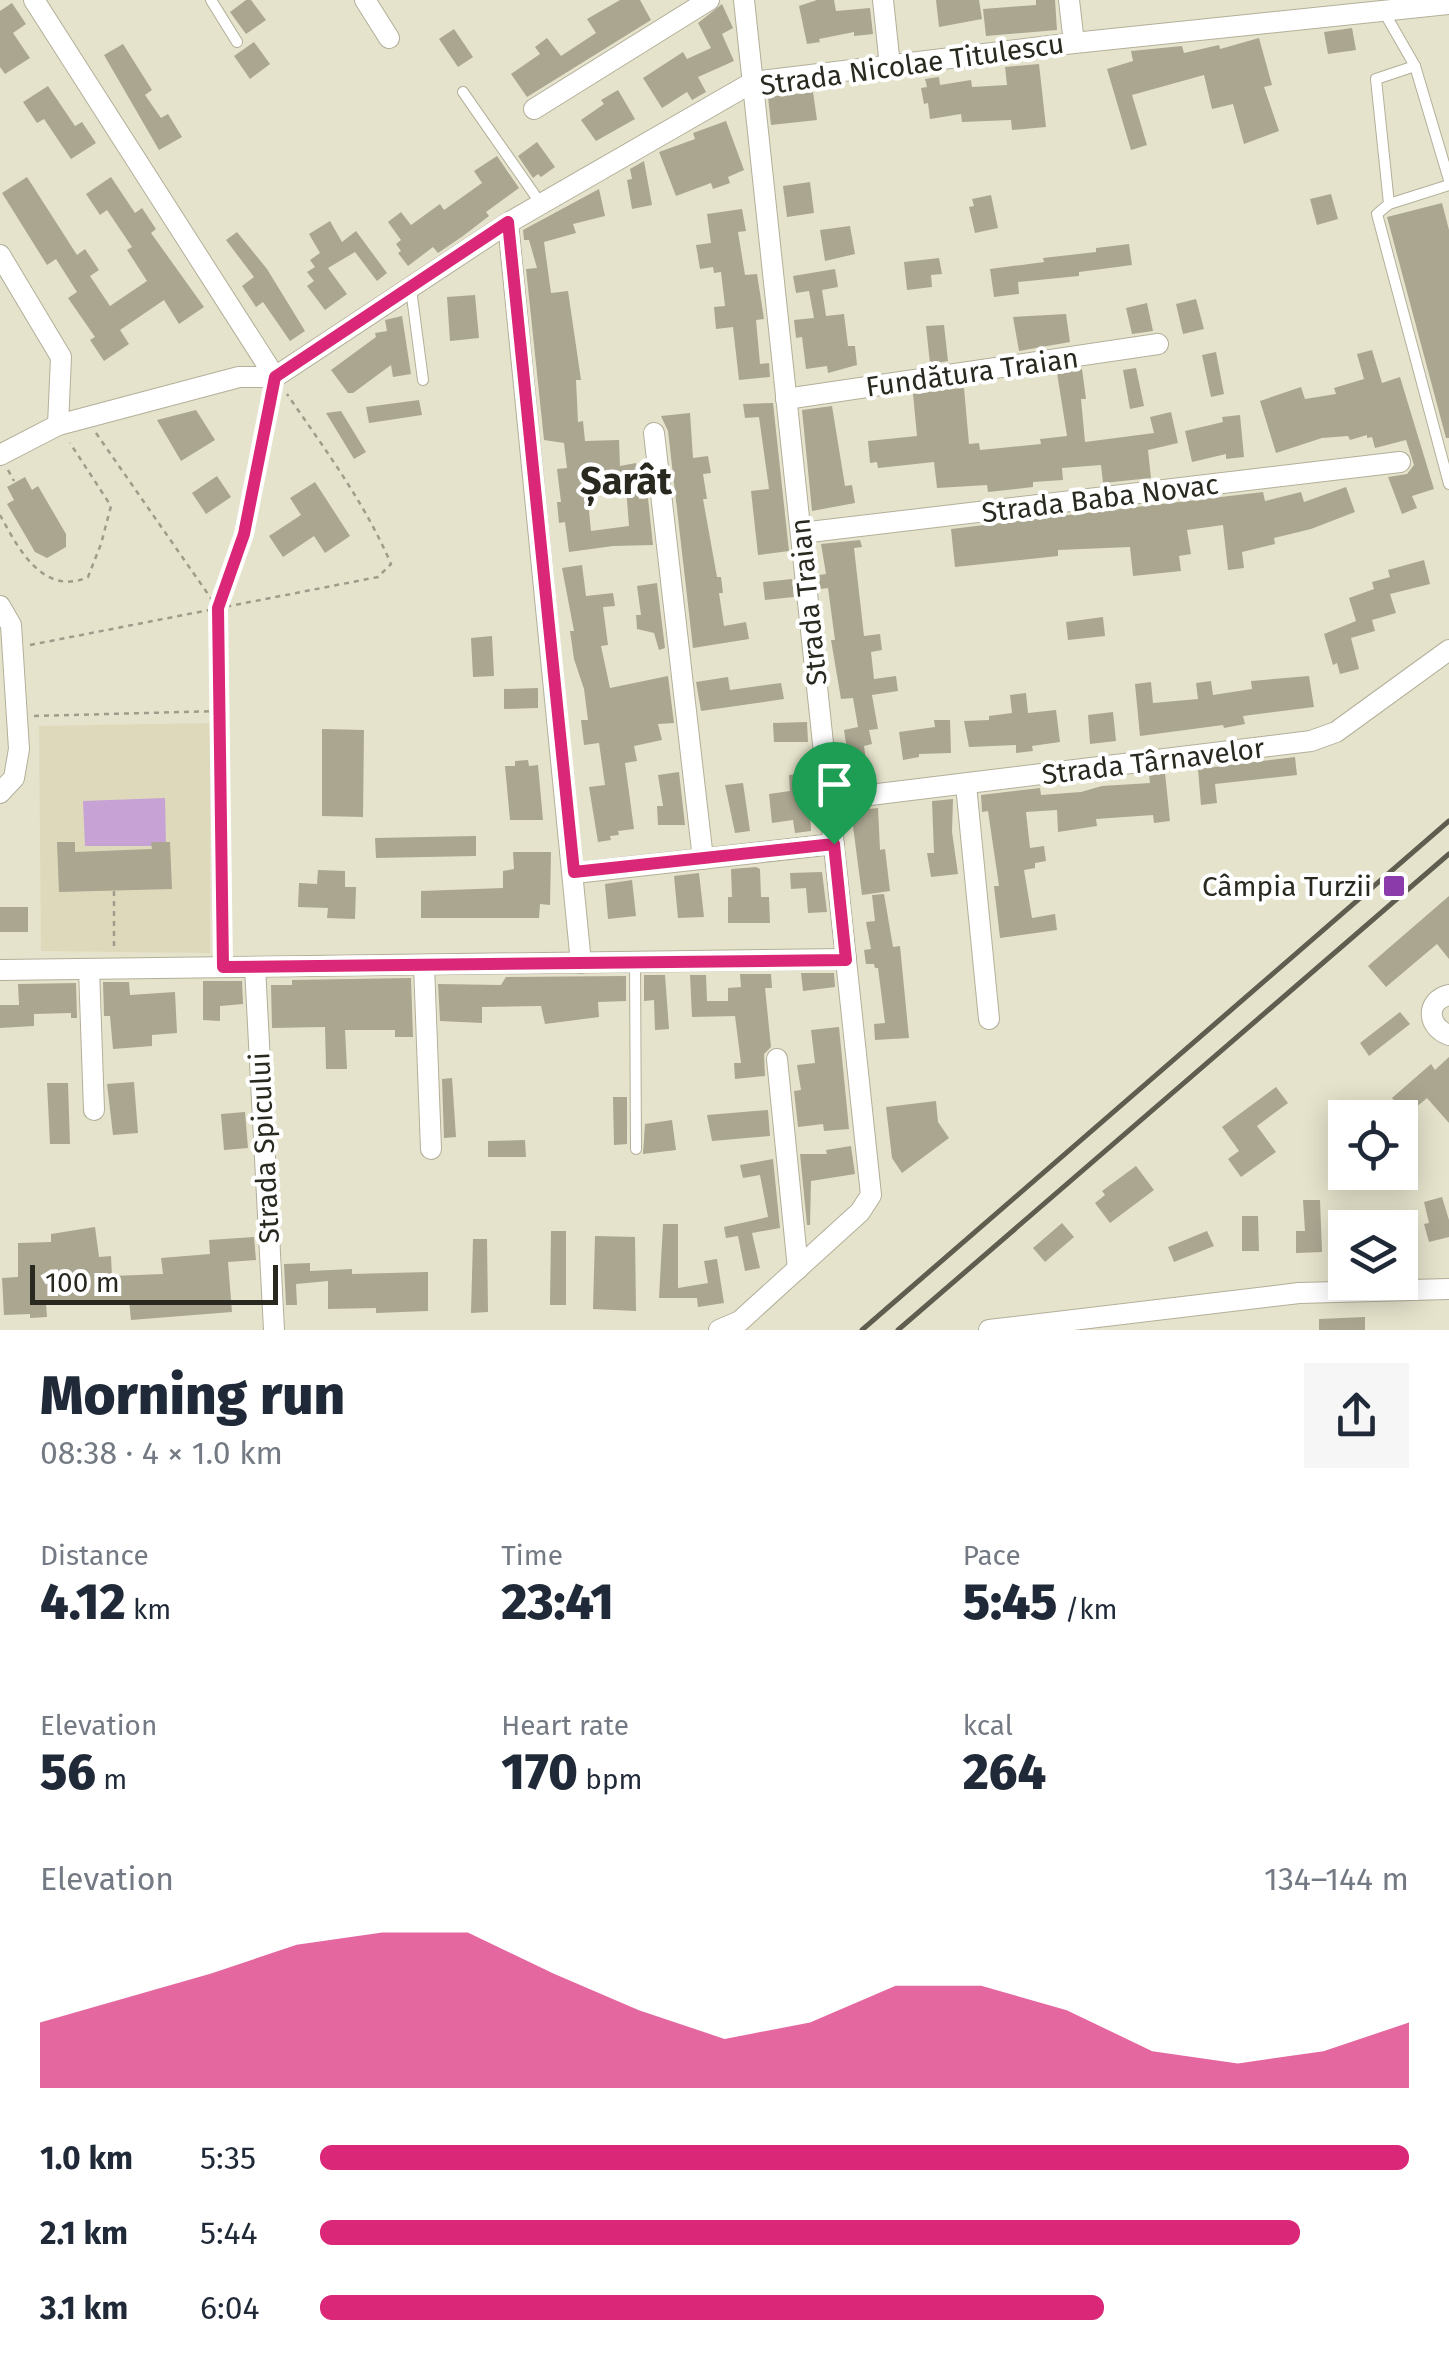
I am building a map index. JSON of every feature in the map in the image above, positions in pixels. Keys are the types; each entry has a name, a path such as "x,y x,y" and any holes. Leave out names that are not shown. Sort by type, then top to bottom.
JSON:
{"street":[{"path":"34,0 275,377"},
{"path":"365,0 389,38"},
{"path":"534,110 709,0"},
{"name":"Strada Traian","path":"744,0 870,1183 866,1203 798,1269"},
{"path":"883,0 890,66"},
{"path":"1069,0 1074,42"},
{"name":"Strada Nicolae Titulescu","path":"0,456 58,426 239,377 275,377 508,222 753,82 1434,3"},
{"path":"508,222 581,963"},
{"path":"0,254 61,357 58,426"},
{"name":"Fundătura Traian","path":"786,399 1158,344"},
{"path":"654,434 703,859"},
{"name":"Strada Baba Novac","path":"801,533 1400,462"},
{"path":"0,606 11,625 5,646 18,716 19,750 14,778 0,793"},
{"name":"Strada Târnavelor","path":"829,800 1311,741 1336,732 1449,650"},
{"path":"966,785 990,1020"},
{"path":"574,872 834,844"},
{"path":"0,970 846,960"},
{"path":"424,965 431,1149"},
{"name":"Strada Spicului","path":"255,967 274,1330"},
{"path":"89,969 94,1110"},
{"path":"1449,995 1441,996 1432,1006 1431,1020 1439,1032 1449,1035"},
{"path":"719,1330 740,1321 798,1269 777,1059"},
{"path":"989,1330 1298,1293 1449,1289"}],"lane":[{"path":"210,0 238,42"},
{"path":"1383,11 1414,66 1449,182 1389,204 1377,214 1449,484"},
{"path":"1389,204 1376,79 1414,66"},
{"path":"463,92 541,204"},
{"path":"411,288 423,380"},
{"path":"635,962 636,1149"}],"path":[{"path":"223,967 218,608 244,534 275,377"},
{"path":"5,646 378,577 390,564 350,487 275,377"},
{"path":"86,419 218,608"},
{"path":"0,515 34,569 63,582 88,578 111,506 58,426"},
{"path":"18,716 220,711"},
{"path":"114,890 114,966"}],"shaded area":[{"path":"210,723 210,953 41,951 39,726"},
{"path":"165,798 166,846 85,846 83,801"}],"building":[{"path":"251,0 266,20 246,34 230,12"},
{"path":"620,0 640,0 651,20 527,97 511,74 540,54 535,47 547,38 561,56 596,33 587,19"},
{"path":"834,0 836,11 870,8 873,34 854,36 854,32 807,44 799,6"},
{"path":"936,0 979,0 982,19 939,27"},
{"path":"1036,0 1055,0 1057,30 986,36 983,9 1036,5"},
{"path":"12,3 26,24 13,33 30,58 5,74 0,67 0,11"},
{"path":"722,4 733,28 722,34 734,61 698,77 706,92 692,100 687,92 662,108 643,78 683,52 687,59 711,48 698,23"},
{"path":"1352,28 1356,50 1328,54 1324,32"},
{"path":"454,29 473,57 458,67 439,39"},
{"path":"1259,38 1272,85 1264,87 1279,131 1244,144 1233,104 1212,109 1204,75 1132,95 1147,145 1131,150 1107,69 1133,61 1131,51 1182,46 1184,53 1219,45 1220,49"},
{"path":"254,42 270,64 250,79 234,56"},
{"path":"123,44 152,90 145,95 161,118 168,114 182,137 159,150 104,55"},
{"path":"1039,64 1046,127 1012,130 1011,120 962,122 961,114 930,119 921,88 927,87 925,79 939,77 940,85 971,80 972,87 1007,85 1005,67"},
{"path":"48,86 75,126 82,122 96,143 71,159 44,119 37,123 23,102"},
{"path":"618,90 635,119 596,141 581,120"},
{"path":"813,92 817,120 771,125 768,97"},
{"path":"726,121 744,170 728,177 730,183 713,189 711,183 676,196 659,152 695,139 693,133"},
{"path":"537,142 555,167 533,178 518,156"},
{"path":"497,156 519,188 486,212 489,216 463,236 438,253 433,247 408,266 398,253 401,251 396,244 401,240 388,222 401,212 411,225 440,204 444,210 482,183 474,171"},
{"path":"644,161 652,205 632,209 627,180 632,179 630,169"},
{"path":"27,177 77,255 85,249 99,270 90,276 110,306 147,281 127,250 132,247 107,210 100,215 86,194 111,177 135,213 142,208 156,229 151,233 204,307 179,324 164,300 120,330 129,344 104,361 90,340 95,337 68,298 77,292 56,259 47,265 2,193"},
{"path":"810,182 814,213 787,217 783,186"},
{"path":"599,189 605,216 573,224 576,233 544,242 551,293 568,291 581,380 576,380 578,422 583,421 585,441 619,440 620,466 636,463 639,499 648,498 653,545 569,552 565,522 559,523 557,502 561,502 557,469 567,468 564,443 544,440 526,269 537,268 523,230","holes":["626,487 629,526 591,531 587,491"]},
{"path":"1331,194 1338,219 1317,225 1310,199"},
{"path":"991,195 998,228 975,233 969,207 974,206 972,199"},
{"path":"1442,203 1449,230 1449,438 1387,217"},
{"path":"742,209 746,231 738,232 745,275 757,274 764,319 756,320 760,364 769,363 770,377 739,380 733,327 716,329 714,307 725,306 721,272 714,273 713,267 700,269 696,245 711,243 707,214"},
{"path":"330,221 342,242 356,231 387,273 377,281 355,252 328,268 347,294 325,310 307,286 314,281 307,272 315,267 310,260 320,253 309,234"},
{"path":"850,226 855,254 825,261 820,230"},
{"path":"237,232 267,269 305,331 290,341 263,302 256,307 242,286 254,277 226,240"},
{"path":"1129,244 1132,265 1079,272 1079,276 1018,282 1019,294 994,297 990,269"},
{"path":"939,258 942,274 931,275 932,287 907,290 904,262"},
{"path":"835,269 838,287 822,290 826,316 844,314 848,346 855,346 857,365 828,373 827,366 806,369 802,337 796,338 794,320 814,318 809,291 796,293 793,276"},
{"path":"475,295 479,338 450,341 447,297"},
{"path":"1196,299 1204,329 1183,334 1176,304"},
{"path":"1147,303 1153,331 1132,334 1126,308"},
{"path":"1066,314 1070,342 1019,351 1013,317"},
{"path":"402,316 411,374 393,377 391,365 348,393 331,370 376,337 375,333 387,331 385,320"},
{"path":"944,325 948,361 930,364 926,326"},
{"path":"1372,350 1382,383 1400,377 1434,489 1412,496 1417,508 1402,514 1388,477 1407,474 1414,465 1406,440 1375,448 1372,437 1367,435 1350,440 1348,436 1322,438 1276,453 1260,401 1301,387 1305,399 1336,394 1334,388 1364,379 1357,354"},
{"path":"1216,352 1224,394 1211,397 1202,355"},
{"path":"1136,368 1144,406 1130,409 1123,370"},
{"path":"1082,369 1085,442 1154,433 1150,417 1171,412 1178,443 1148,450 1151,478 1103,483 1101,465 1062,468 1063,480 988,492 987,485 937,488 934,462 878,468 877,462 870,463 868,441 917,436 913,394 964,388 969,444 979,443 980,450 1041,444 1040,439 1067,436 1057,373"},
{"path":"419,400 422,415 369,423 366,407"},
{"path":"773,403 789,551 758,555 751,491 769,489 759,417 745,418 743,404"},
{"path":"832,406 845,486 852,485 855,503 812,511 802,410"},
{"path":"196,410 215,440 181,461 157,420"},
{"path":"341,411 366,452 354,459 326,413"},
{"path":"690,413 693,458 708,456 711,473 703,474 707,499 703,499 717,577 721,577 724,626 746,622 749,639 693,648 668,431 661,416"},
{"path":"1240,415 1244,457 1226,459 1226,454 1192,462 1185,431 1223,422 1222,417"},
{"path":"217,476 231,497 206,514 192,493"},
{"path":"25,477 32,490 38,486 66,534 66,547 47,558 35,552 7,504 14,500 7,487"},
{"path":"315,482 350,536 325,553 314,536 283,557 269,536 301,515 290,498"},
{"path":"1346,487 1355,512 1274,538 1275,544 1242,552 1244,568 1228,570 1223,525 1187,530 1191,554 1179,556 1181,571 1133,576 1130,547 1058,550 1058,556 955,567 951,529 1263,492 1265,501 1301,492 1304,502"},
{"path":"860,540 862,547 854,548 864,636 880,634 882,650 871,652 874,679 896,676 898,691 872,695 878,729 869,730 872,744 864,746 867,768 845,771 843,756 848,756 844,730 858,727 853,698 841,699 831,640 835,640 828,588 820,589 819,575 826,574 821,544"},
{"path":"1424,560 1430,584 1390,594 1396,613 1372,620 1375,631 1351,638 1359,669 1340,674 1337,663 1333,665 1324,634 1356,621 1349,598 1374,589 1372,582 1390,577 1388,570"},
{"path":"582,565 586,596 613,593 615,606 603,607 608,645 601,646 610,688 668,676 674,723 658,724 662,740 634,746 637,761 625,763 634,829 618,831 619,835 610,836 611,840 598,842 589,787 605,785 599,743 584,745 581,720 588,720 584,689 574,659 570,631 574,631 562,568"},
{"path":"792,579 794,597 765,600 763,582"},
{"path":"657,583 665,648 659,650 654,633 637,629 636,615 641,615 637,586"},
{"path":"1103,617 1105,636 1068,640 1066,622"},
{"path":"492,636 494,676 473,677 471,638"},
{"path":"1309,676 1314,707 1243,716 1245,724 1224,728 1223,725 1140,736 1135,684 1151,682 1153,703 1198,699 1196,683 1211,681 1213,695 1252,689 1251,681"},
{"path":"728,677 730,690 781,683 784,699 701,711 696,682"},
{"path":"538,688 538,708 504,709 504,689"},
{"path":"1026,693 1028,713 1056,710 1060,742 1016,753 1016,745 969,747 964,721 989,720 989,716 1012,713 1010,695"},
{"path":"1113,712 1116,741 1090,744 1088,715"},
{"path":"934,720 950,720 951,753 919,754 903,760 899,732 935,727"},
{"path":"807,722 808,742 774,742 773,723"},
{"path":"322,729 364,730 363,817 322,816"},
{"path":"1295,757 1297,775 1215,784 1217,803 1201,805 1198,769"},
{"path":"528,760 529,766 538,765 543,820 510,820 505,766"},
{"path":"679,772 685,825 658,825 657,806 663,806 658,775"},
{"path":"808,773 811,831 795,833 793,820 772,823 769,794 790,791 789,775"},
{"path":"1165,773 1170,821 1154,823 1153,815 1096,819 1097,826 1058,832 1057,810 1026,812 1030,848 1044,846 1046,861 1024,870 1032,918 1055,914 1057,930 1000,938 994,886 999,886 988,811 982,812 981,795 1040,788 1041,795 1081,792 1102,786 1150,783 1149,775"},
{"path":"743,783 750,831 735,833 725,785"},
{"path":"953,799 952,832 958,874 931,877 927,853 934,853 932,801"},
{"path":"878,808 880,850 885,849 890,891 862,895 851,811"},
{"path":"476,836 476,856 376,858 375,838"},
{"path":"57,842 75,842 75,852 152,849 151,842 170,842 172,889 59,892"},
{"path":"513,852 551,852 550,905 540,904 539,918 421,918 421,891 503,888 503,871 514,869"},
{"path":"731,869 760,869 761,897 769,897 770,923 728,923"},
{"path":"318,870 345,871 345,887 356,887 355,919 327,918 328,908 298,907 299,883 317,884"},
{"path":"822,872 827,912 808,913 806,888 791,889 790,873"},
{"path":"699,873 704,917 678,918 674,876"},
{"path":"632,880 636,916 608,919 605,884"},
{"path":"884,894 893,947 900,946 909,1038 875,1040 874,1024 885,1023 878,968 866,964 864,950 871,949 866,922 875,921 872,895"},
{"path":"1449,896 1449,959 1437,944 1386,987 1368,966"},
{"path":"0,907 28,907 28,932 0,932"},
{"path":"801,973 834,973 835,987 803,991"},
{"path":"740,974 771,974 772,988 765,988 771,1047 764,1054 765,1076 735,1079 734,1063 741,1063 735,1016 692,1017 690,975 706,975 707,1001 728,1001 728,988 741,987"},
{"path":"644,975 665,975 669,1029 655,1030 654,1000 644,1001"},
{"path":"626,976 626,1001 598,1002 599,1017 545,1024 541,1006 482,1007 482,1023 440,1021 438,984 501,985 506,977"},
{"path":"411,978 413,1037 395,1037 395,1030 345,1030 347,1069 326,1069 325,1027 272,1028 271,985 292,985 292,980"},
{"path":"203,981 242,981 243,1004 220,1006 220,1021 203,1020"},
{"path":"103,982 129,982 130,995 175,992 177,1033 152,1035 152,1046 113,1049 110,1016 104,1016"},
{"path":"76,983 77,1018 71,1018 71,1013 34,1014 34,1026 0,1028 0,1005 19,1005 18,984"},
{"path":"1400,1012 1410,1024 1369,1056 1360,1043"},
{"path":"839,1027 849,1129 824,1131 823,1124 798,1127 794,1091 801,1090 797,1065 815,1063 811,1030"},
{"path":"1449,1057 1449,1123 1427,1098 1418,1106 1418,1100 1392,1098 1431,1064 1435,1070"},
{"path":"452,1078 456,1137 444,1138 442,1079"},
{"path":"134,1082 138,1133 113,1135 107,1084"},
{"path":"47,1083 68,1083 70,1144 50,1144"},
{"path":"1276,1087 1288,1103 1257,1126 1276,1152 1241,1177 1228,1159 1239,1151 1222,1127"},
{"path":"613,1097 627,1097 627,1144 614,1145"},
{"path":"936,1101 938,1122 949,1138 902,1173 892,1158 886,1107"},
{"path":"768,1110 770,1136 712,1141 707,1115"},
{"path":"245,1112 248,1148 224,1150 221,1114"},
{"path":"672,1120 676,1150 643,1154 645,1124"},
{"path":"525,1140 526,1157 488,1157 488,1141"},
{"path":"851,1146 855,1174 811,1181 807,1225 800,1154 827,1154 826,1150"},
{"path":"773,1159 780,1228 752,1233 760,1268 745,1271 738,1236 726,1238 724,1227 768,1217 760,1175 743,1178 740,1165"},
{"path":"1136,1166 1154,1190 1110,1223 1095,1203 1105,1195 1102,1191"},
{"path":"1442,1197 1449,1237 1429,1242 1424,1202"},
{"path":"1303,1200 1320,1200 1322,1252 1296,1253 1296,1231 1305,1231"},
{"path":"1242,1216 1258,1216 1259,1251 1242,1251"},
{"path":"1062,1223 1074,1237 1045,1262 1033,1248"},
{"path":"663,1224 678,1224 678,1288 708,1283 704,1261 717,1259 724,1303 698,1307 697,1298 659,1298"},
{"path":"95,1227 99,1257 111,1256 112,1276 163,1274 161,1258 210,1254 209,1240 254,1237 256,1260 228,1262 232,1312 131,1320 129,1300 98,1300 46,1304 47,1317 4,1315 2,1278 18,1277 18,1243 51,1242 51,1234"},
{"path":"551,1231 566,1231 566,1305 550,1305"},
{"path":"1207,1231 1214,1246 1174,1262 1168,1247"},
{"path":"595,1236 635,1237 636,1311 593,1309"},
{"path":"473,1239 487,1239 488,1312 471,1313"},
{"path":"310,1263 310,1271 428,1272 428,1311 376,1313 376,1308 328,1309 328,1281 296,1284 297,1305 286,1305 284,1264"},
{"path":"1365,1317 1365,1330 1319,1330 1319,1319"}],"railway":[{"path":"862,1330 1449,821"},
{"path":"898,1330 1449,854"}],"place":[{"name":"Câmpia Turzii","path":"1394,886"}],"district":[{"name":"Șarât","path":"626,481"}],"route":[{"path":"508,222 574,872 834,844 846,960 223,967 218,608 244,534 275,377 508,222"}]}
